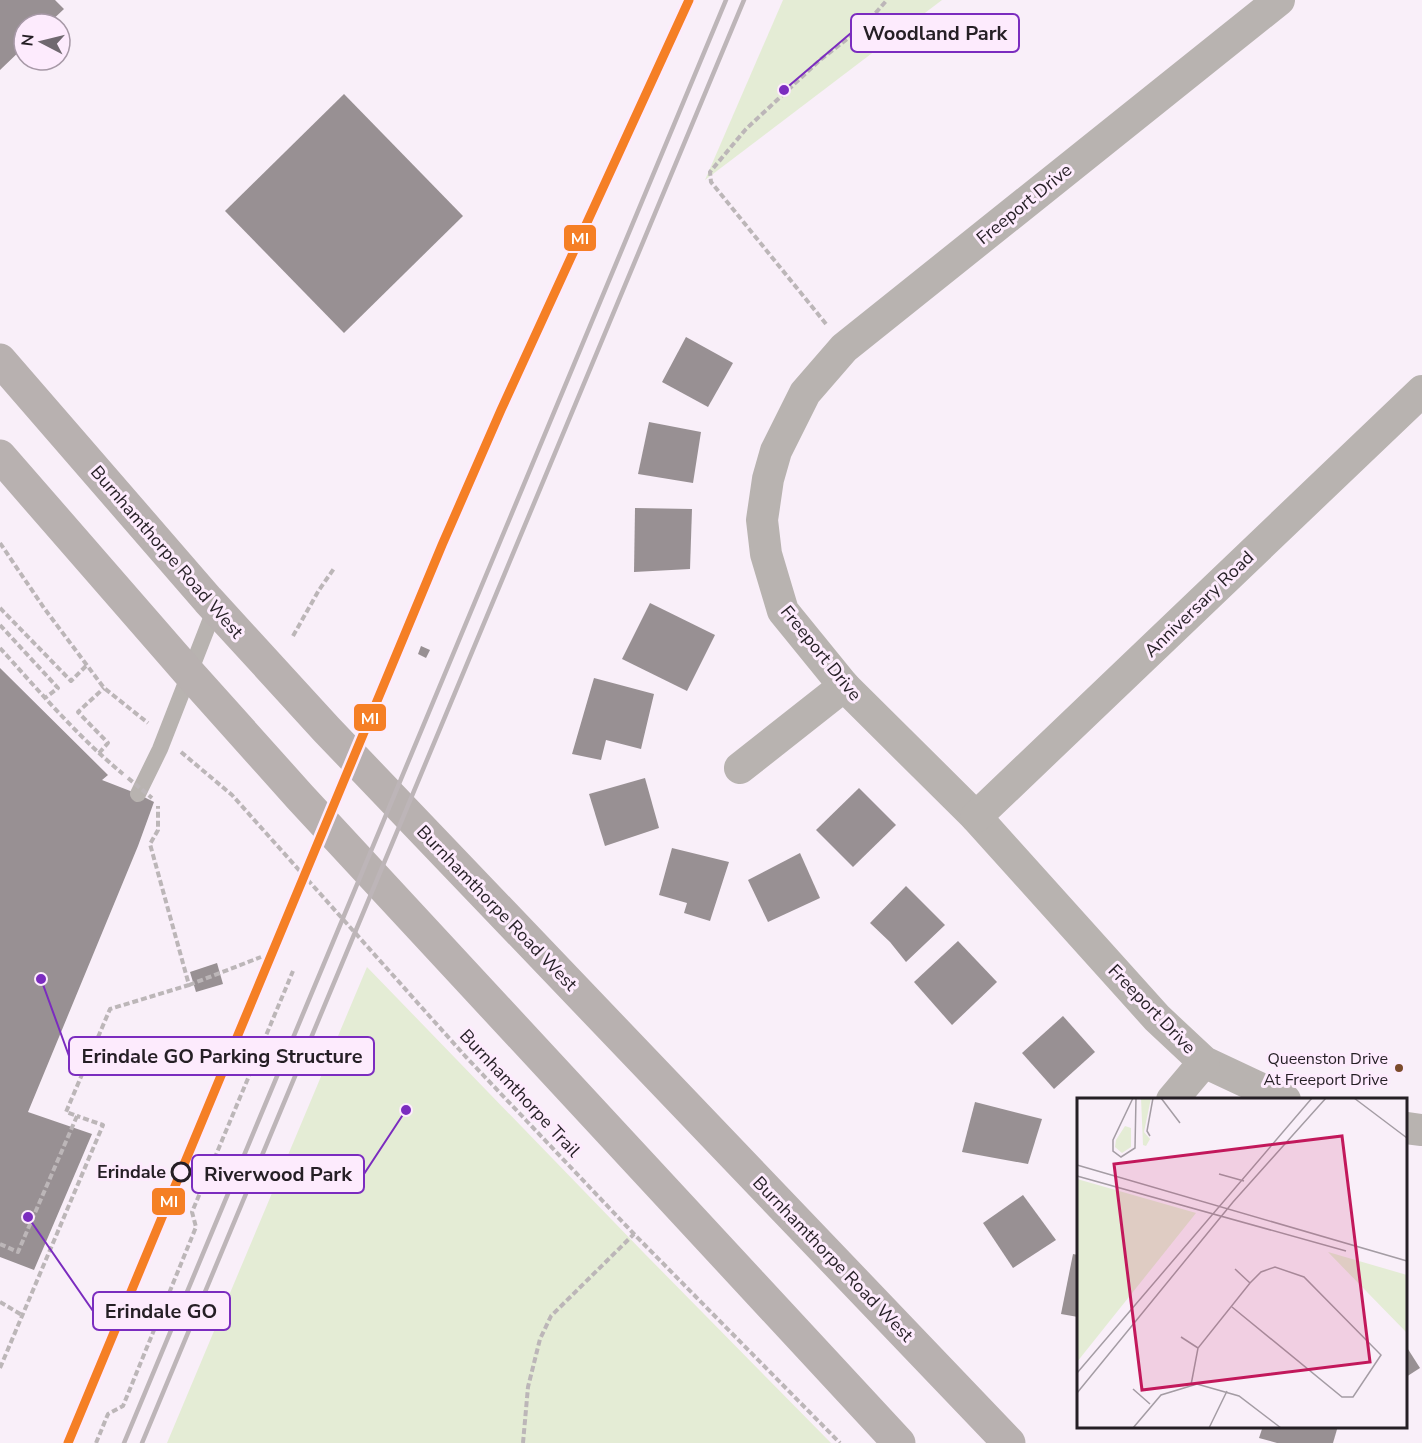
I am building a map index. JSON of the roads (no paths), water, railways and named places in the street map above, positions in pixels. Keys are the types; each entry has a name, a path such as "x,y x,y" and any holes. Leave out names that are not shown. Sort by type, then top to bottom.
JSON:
{"main road":[{"name":"Burnhamthorpe Road West","path":"0,360 215,608 335,738 1009,1443"},
{"path":"0,456 189,674 300,797 899,1443"}],"street":[{"name":"Freeport Drive","path":"1279,0 844,348 805,393 776,451 768,479 762,520 766,555 783,611 844,686 976,817 1156,1018 1204,1062 1282,1098"},
{"name":"Anniversary Road","path":"976,817 1422,391"},
{"path":"740,768 844,686"},
{"path":"1174,1098 1204,1062"},
{"path":"1407,1128 1422,1130"}],"lane":[{"path":"145,796 160,749 215,608"}],"railway":[{"path":"124,1443 726,0"},
{"path":"142,1443 744,0"}],"place":[{"name":"Woodland Park","path":"784,90"},
{"name":"Erindale GO Parking Structure","path":"41,979"},
{"name":"Queenston Drive At Freeport Drive","path":"1399,1068"},
{"name":"Riverwood Park","path":"406,1110"},
{"name":"Erindale","path":"181,1172"},
{"name":"Erindale GO","path":"28,1217"}]}
